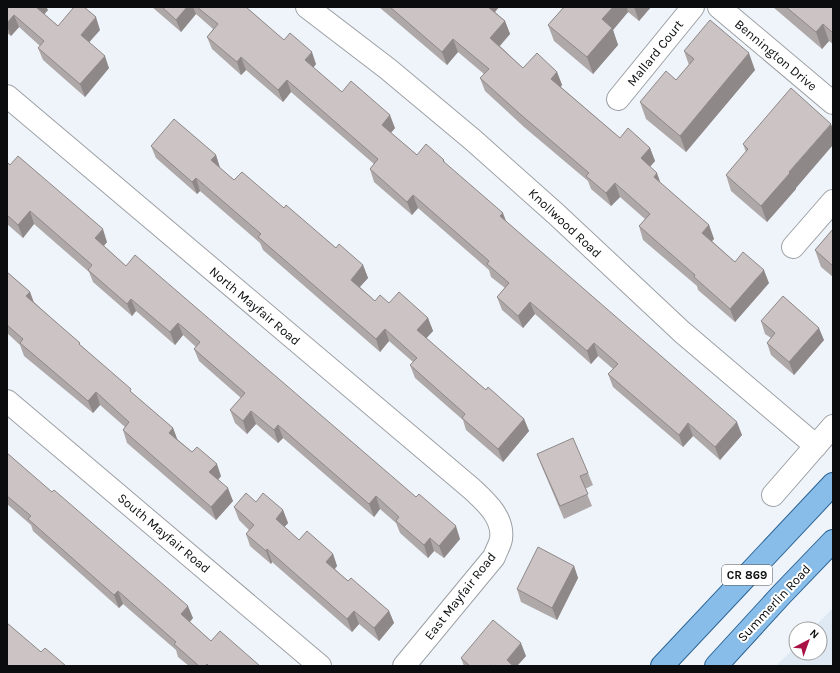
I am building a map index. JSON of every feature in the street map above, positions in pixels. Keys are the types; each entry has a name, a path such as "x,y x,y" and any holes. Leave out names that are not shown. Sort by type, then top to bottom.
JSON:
{"main road":[{"name":"CR 869","path":"662,666 833,484"},
{"name":"Summerlin Road","path":"716,666 833,541"}],"street":[{"name":"Knollwood Road","path":"307,7 388,69 473,140 556,214 682,332 816,446"},
{"name":"Mallard Court","path":"618,99 693,7"},
{"name":"Bennington Drive","path":"719,7 833,103"},
{"name":"North Mayfair Road","path":"7,96 472,489 487,503 499,520"},
{"path":"794,247 833,201"},
{"name":"South Mayfair Road","path":"7,401 320,666"},
{"path":"773,495 833,426"},
{"name":"East Mayfair Road","path":"404,666 494,557 501,539 499,520"}],"shaded area":[{"path":"833,608 833,666 776,666 788,654 788,661 828,661 828,621 820,621"}],"building":[{"path":"7,7 36,7 58,26 74,7 84,7 96,17 81,35 105,56 80,84 38,48 44,41 14,15 7,23"},
{"path":"162,7 187,7 176,20"},
{"path":"197,7 246,7 284,40 290,33 312,52 305,60 342,92 351,81 390,115 382,125 417,155 426,144 444,160 443,161 503,213 500,216 737,422 715,447 688,423 679,435 608,374 618,364 594,343 587,351 530,302 518,316 497,297 509,283 487,264 489,261 413,195 407,202 370,169 378,159 287,80 278,90 241,57 237,62 207,37 218,24"},
{"path":"390,7 488,7 505,21 490,38 523,68 537,53 557,72 551,79 620,138 628,128 650,148 641,158 657,173 654,177 709,225 702,233 735,262 743,252 764,270 730,309 694,277 695,275 639,226 650,214 615,183 606,193 586,176 589,173 480,78 489,69 453,39 442,52"},
{"path":"564,7 613,7 602,19 612,28 587,57 548,25"},
{"path":"786,7 833,7 833,33 823,24 816,32"},
{"path":"710,20 749,53 680,136 640,102 666,71 676,80 694,59 684,51"},
{"path":"791,88 831,124 761,206 726,175 748,149 743,144"},
{"path":"174,119 216,155 211,160 234,180 242,172 284,208 286,205 336,248 339,244 363,265 351,280 375,301 380,295 389,303 399,292 428,318 417,330 486,390 488,387 524,419 498,449 462,418 465,414 410,365 417,358 385,329 376,339 258,237 261,234 196,178 192,182 151,146"},
{"path":"18,156 103,229 95,238 126,266 135,255 416,497 419,494 456,526 439,546 430,538 424,545 396,521 399,517 376,496 369,504 278,425 274,430 251,411 243,421 230,410 245,393 194,349 200,342 178,323 170,332 131,299 127,304 88,270 92,265 30,211 18,225 7,215 7,162 10,165"},
{"path":"833,229 833,266 815,250"},
{"path":"7,272 30,292 26,296 173,428 169,433 192,452 197,447 217,464 209,472 228,488 211,507 123,430 129,422 96,392 88,401 20,343 23,339 7,325"},
{"path":"783,296 819,328 789,362 767,343 775,333 761,321"},
{"path":"573,438 588,473 580,476 588,494 560,506 537,454"},
{"path":"7,453 52,492 54,490 188,606 181,614 211,641 220,631 260,666 209,666 207,664 205,666 199,666 174,644 176,642 118,591 114,595 28,519 31,516 7,496"},
{"path":"246,493 256,502 263,493 283,510 276,519 299,540 307,531 333,554 326,562 348,581 351,578 389,611 374,628 354,611 347,619 267,549 266,551 246,534 254,525 234,507"},
{"path":"538,547 574,566 552,608 517,589"},
{"path":"493,620 521,643 507,660 513,666 470,666 461,658"},
{"path":"7,623 41,652 45,648 66,666 7,666"}]}
